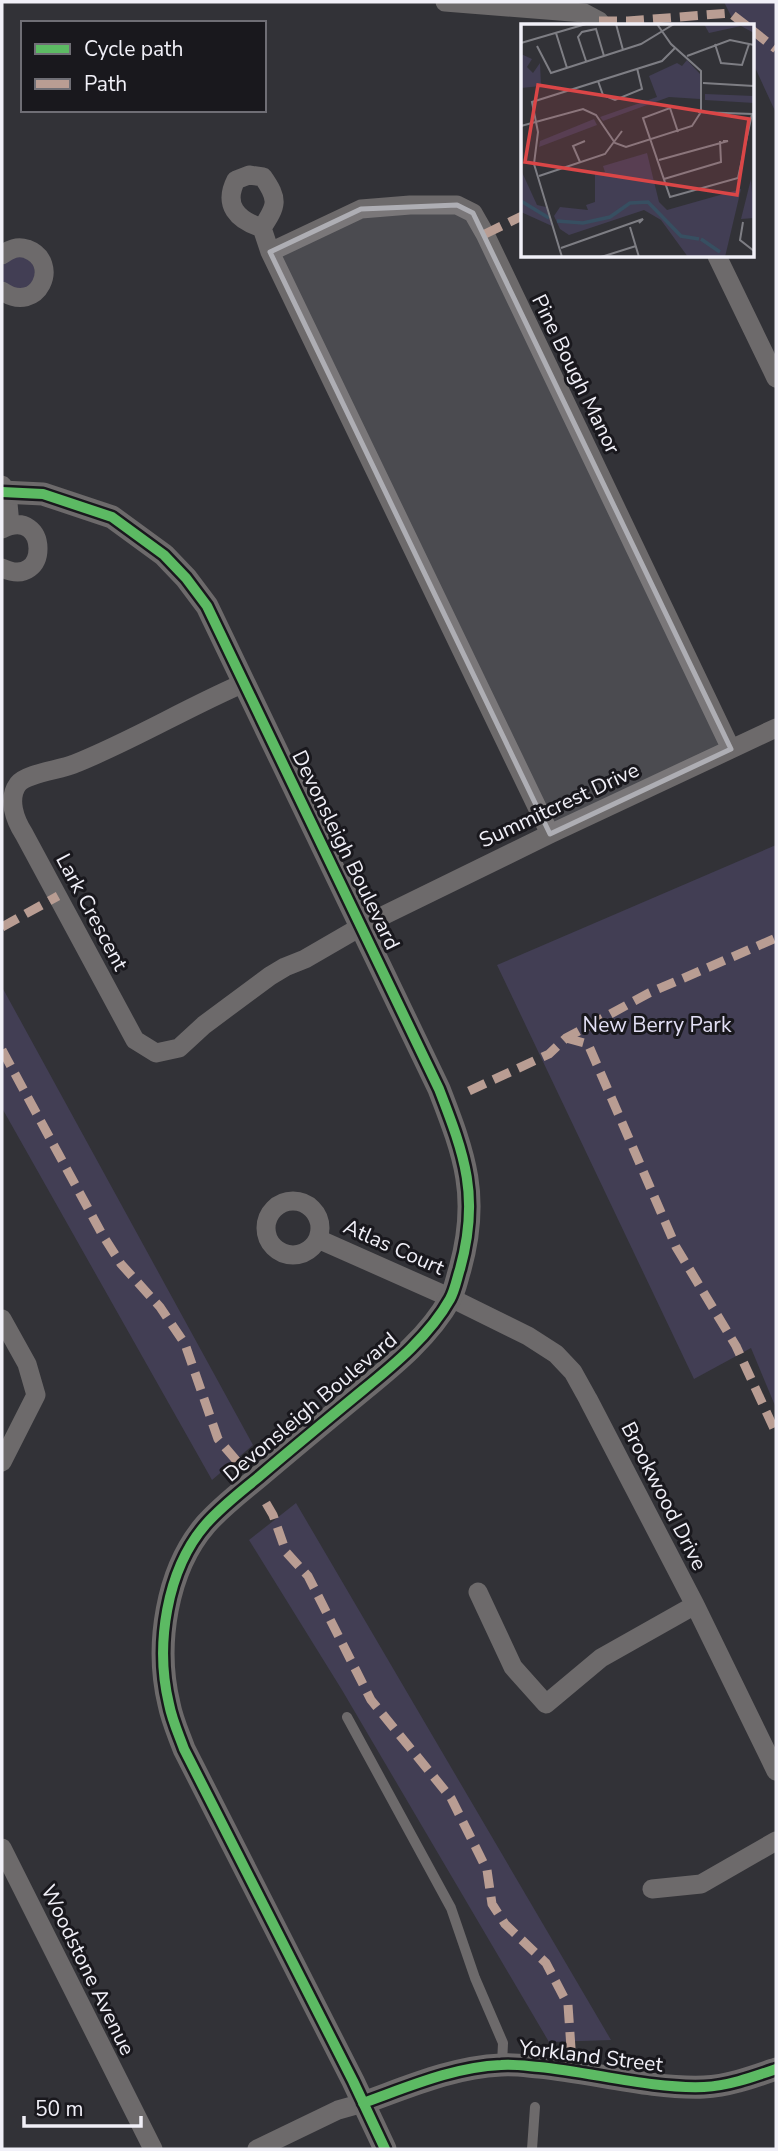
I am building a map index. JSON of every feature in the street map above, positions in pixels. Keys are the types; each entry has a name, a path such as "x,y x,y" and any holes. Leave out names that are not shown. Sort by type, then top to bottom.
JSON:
{"street":[{"path":"445,2 584,13 601,24"},
{"name":"Pine Bough Manor","path":"270,252 361,209 457,205 473,213 485,233 731,749"},
{"path":"262,228 270,252 550,834"},
{"path":"2,256 12,249 22,248 32,251 40,258 44,268 40,288 32,295 12,297 2,291"},
{"path":"717,257 776,377"},
{"path":"2,568 10,572 28,569 35,563 39,545 36,536 29,529 21,525 6,527 4,489"},
{"name":"Devonsleigh Boulevard","path":"4,489 43,494 112,517 164,555 207,606 439,1089 457,1136 468,1180 470,1212 463,1258 451,1298 428,1329 395,1364 238,1492 205,1525 184,1559 172,1591 165,1627 163,1663 169,1704 184,1749 385,2149"},
{"name":"Lark Crescent","path":"243,683 103,752 69,766 23,779 17,785 12,800 15,821 135,1040 156,1053 179,1048 270,976 362,926"},
{"name":"Summitcrest Drive","path":"362,926 776,728"},
{"name":"Atlas Court","path":"318,1239 451,1298"},
{"name":"Brookwood Drive","path":"451,1298 547,1348 573,1373 695,1605 776,1771"},
{"path":"2,1318 27,1364 36,1395 2,1462"},
{"path":"478,1592 513,1667 546,1704 601,1658 695,1605"},
{"path":"652,1889 701,1884 776,1841"},
{"name":"Woodstone Avenue","path":"2,1848 153,2149"},
{"name":"Yorkland Street","path":"363,2103 437,2075 502,2064 583,2072 666,2085 705,2087 738,2082 776,2069"},
{"path":"257,2149 338,2110 363,2103"}],"lane":[{"path":"348,1717 451,1908 475,1978 503,2043 502,2064"},
{"path":"532,2149 535,2107"}],"highlighted area":[{"path":"457,205 473,213 731,749 550,834 270,252 361,209"}],"green space":[{"path":"724,2 776,2 776,113 754,65 754,24 735,24"},
{"path":"18,256 30,261 35,273 30,285 18,290 6,285 1,273 6,261"},
{"name":"New Berry Park","path":"776,845 776,1408 751,1348 694,1379 497,965"},
{"path":"2,987 253,1445 212,1480 2,1108"},
{"path":"296,1503 611,2040 549,2042 342,1690 249,1540"}],"marked path":[{"path":"599,21 730,13 744,24"},
{"path":"754,32 776,49"},
{"path":"485,234 521,216"},
{"path":"2,927 58,896"},
{"path":"469,1091 549,1054 566,1038 649,993 776,938"},
{"path":"566,1038 588,1044 676,1247 736,1346 776,1433"},
{"path":"2,1050 102,1234 121,1264 160,1307 185,1344 218,1439 241,1466"},
{"path":"266,1503 286,1552 308,1576 371,1700 451,1798 487,1870 492,1904 505,1924 546,1963 568,2005 571,2048 566,2070"}],"cycle path":[{"path":"2,492 43,494 112,517 164,555 207,606 439,1089 456,1135 467,1177 469,1220 466,1243 453,1292 442,1312 422,1337 399,1359 233,1498 206,1524 181,1563 167,1610 164,1634 165,1682 172,1716 184,1749 385,2149"},
{"path":"363,2103 448,2074 501,2065 559,2069 684,2087 722,2085 776,2069"}]}
